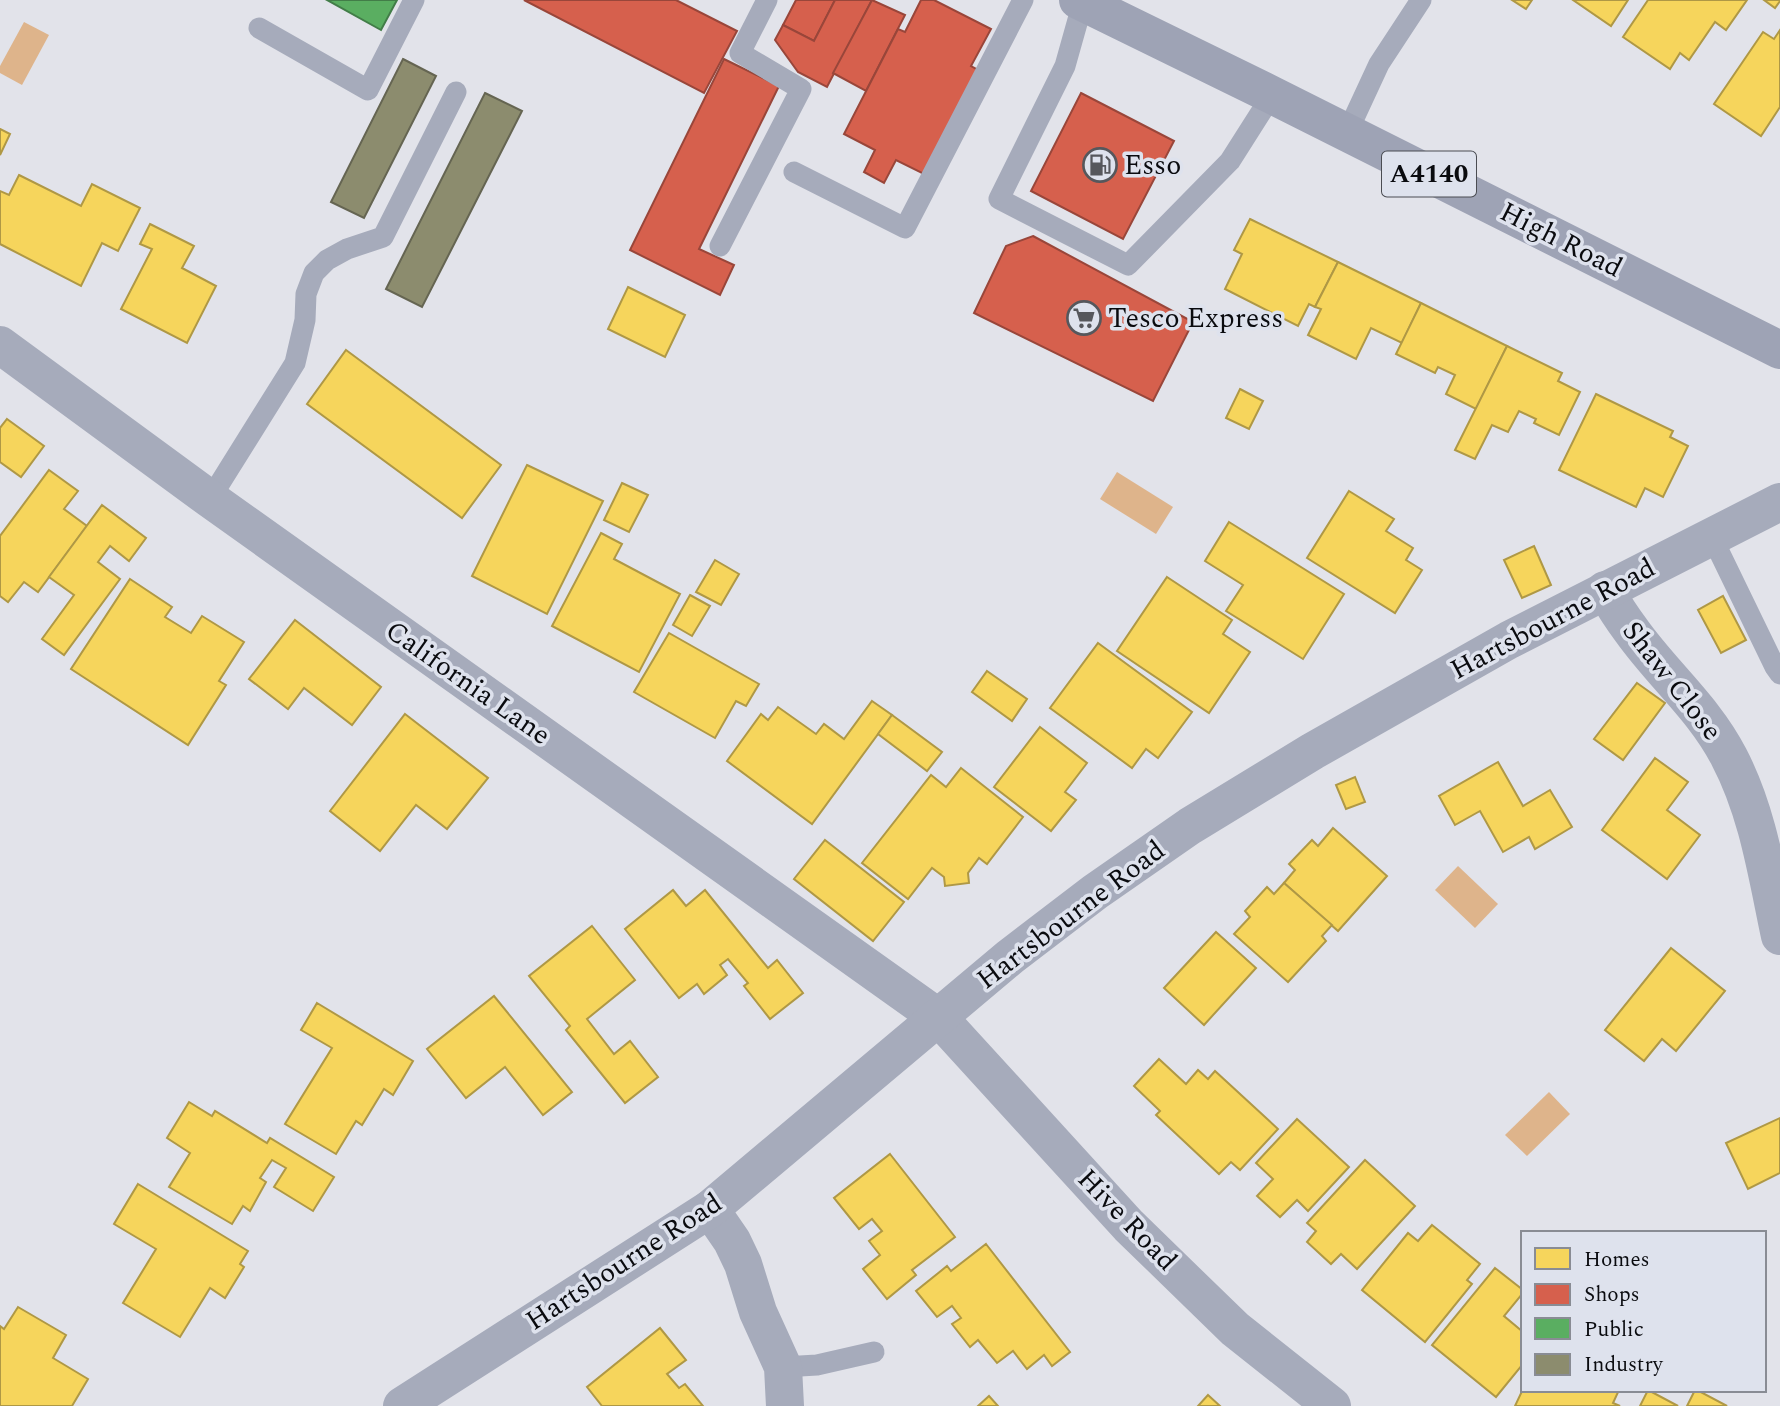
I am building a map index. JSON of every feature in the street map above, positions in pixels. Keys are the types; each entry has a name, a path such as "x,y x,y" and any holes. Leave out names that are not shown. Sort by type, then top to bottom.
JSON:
{"main road":[{"name":"High Road","path":"1086,2 1780,350"}],"street":[{"name":"California Lane","path":"0,345 210,499 939,1018"},
{"name":"Hartsbourne Road","path":"408,1404 710,1209 1010,957 1095,892 1190,826 1451,672 1711,535 1780,502"},
{"name":"Shaw Close","path":"1605,590 1632,632 1692,701 1728,755 1745,791 1760,839 1780,936"},
{"name":"Hive Road","path":"939,1018 1129,1226 1235,1329 1332,1406"},
{"path":"710,1209 732,1241 743,1264 758,1312 783,1367 785,1406"}],"lane":[{"path":"259,28 368,90 414,0"},
{"path":"720,246 801,89 740,53 767,0"},
{"path":"794,172 905,228 1023,0"},
{"path":"1346,133 1379,64 1421,0"},
{"path":"1086,2 1065,66 999,199 1128,265 1230,161 1272,95"},
{"path":"210,499 295,363 305,320 306,294 314,273 327,260 347,249 383,237 456,92"},
{"path":"1711,535 1774,667 1780,674"},
{"path":"783,1367 817,1365 874,1352"}],"shaded area":[{"path":"24,22 49,35 22,85 0,73 0,66"},
{"path":"1117,472 1173,507 1156,534 1100,499"},
{"path":"1458,866 1498,904 1475,928 1435,890"},
{"path":"1549,1092 1570,1114 1527,1156 1505,1135"}],"building: Homes":[{"path":"1512,0 1532,0 1526,9"},
{"path":"1573,0 1628,0 1611,26"},
{"path":"1648,0 1747,0 1726,30 1715,22 1689,60 1680,53 1670,69 1623,37"},
{"path":"1764,0 1780,0 1780,1 1775,8"},
{"path":"1780,30 1780,107 1761,136 1714,104 1763,32 1774,39"},
{"path":"0,129 10,134 0,155"},
{"path":"19,175 81,206 92,184 140,208 118,251 102,243 81,286 0,244 0,191 9,195"},
{"path":"1250,219 1338,262 1315,307 1309,304 1298,326 1225,289 1242,254 1234,250"},
{"path":"150,224 194,246 182,268 216,286 187,343 121,309 152,249 140,244"},
{"path":"1338,262 1421,303 1402,343 1371,328 1356,359 1308,335 1321,309 1315,307"},
{"path":"628,287 685,315 665,357 608,329"},
{"path":"1421,303 1507,346 1476,409 1446,394 1455,375 1438,367 1435,373 1396,354"},
{"path":"1507,346 1562,373 1558,381 1580,392 1559,435 1534,423 1536,419 1519,411 1508,432 1492,425 1475,459 1455,450"},
{"path":"346,350 501,465 462,518 307,404"},
{"path":"1240,389 1263,401 1249,429 1226,418"},
{"path":"1596,394 1673,431 1670,437 1688,446 1663,497 1645,488 1636,507 1559,470"},
{"path":"7,419 44,446 21,477 0,462 0,428"},
{"path":"527,465 603,501 547,614 472,576"},
{"path":"49,470 78,491 64,509 87,526 38,592 24,582 8,602 0,596 0,536"},
{"path":"622,483 648,495 629,532 604,520"},
{"path":"1349,491 1394,519 1386,531 1413,548 1406,560 1422,570 1395,613 1307,558"},
{"path":"102,505 146,538 129,561 110,546 98,562 120,579 64,655 42,639 74,595 49,577"},
{"path":"1229,522 1344,594 1303,659 1226,611 1243,585 1205,561"},
{"path":"601,533 622,544 614,559 680,594 639,672 552,626"},
{"path":"1534,546 1551,585 1522,598 1504,560"},
{"path":"715,560 739,574 721,605 696,592"},
{"path":"1167,577 1232,620 1223,634 1250,652 1209,713 1117,651"},
{"path":"130,579 172,607 165,617 191,633 202,616 244,642 219,681 226,685 188,745 71,669"},
{"path":"690,595 710,606 692,636 673,625"},
{"path":"1723,596 1746,640 1721,653 1698,610"},
{"path":"295,620 381,687 352,725 304,688 288,709 249,679"},
{"path":"669,633 759,684 746,706 736,701 715,738 634,692"},
{"path":"1098,643 1192,712 1158,758 1146,749 1132,768 1050,708"},
{"path":"987,671 1027,699 1012,721 972,692"},
{"path":"1637,683 1665,703 1623,760 1594,739"},
{"path":"872,701 892,715 812,824 727,761 761,714 768,720 778,707 816,734 824,724 844,739"},
{"path":"405,714 488,778 447,829 416,805 380,851 330,811"},
{"path":"892,715 942,752 927,771 878,734"},
{"path":"1040,727 1087,763 1065,792 1076,800 1051,831 994,787"},
{"path":"1655,758 1688,782 1667,810 1700,835 1667,879 1602,830"},
{"path":"1498,762 1523,806 1550,790 1572,827 1535,849 1529,837 1503,852 1480,811 1455,825 1439,796"},
{"path":"961,768 1023,817 987,864 979,858 968,873 969,883 945,886 944,877 932,868 908,899 862,863 931,775 946,787"},
{"path":"1355,777 1365,802 1346,809 1336,785"},
{"path":"1333,828 1387,876 1338,931 1284,883 1295,870 1289,864 1312,840 1318,846"},
{"path":"825,840 904,902 873,941 794,879"},
{"path":"1284,883 1332,925 1322,936 1326,941 1288,982 1234,934 1250,917 1245,911 1267,887 1274,894"},
{"path":"673,890 686,906 705,890 768,968 777,960 803,993 770,1019 744,986 748,983 728,959 720,965 727,975 704,994 697,984 679,998 625,929"},
{"path":"592,926 635,980 587,1019 614,1054 630,1041 658,1077 625,1103 566,1030 570,1026 529,976"},
{"path":"1216,932 1256,968 1204,1025 1164,988"},
{"path":"1671,948 1725,991 1676,1051 1662,1039 1644,1061 1605,1030"},
{"path":"494,996 572,1092 543,1115 505,1067 466,1098 427,1049"},
{"path":"317,1003 413,1061 393,1095 384,1089 362,1125 356,1121 336,1154 285,1124 332,1048 301,1030"},
{"path":"1159,1059 1186,1084 1198,1070 1208,1079 1215,1071 1278,1129 1240,1170 1231,1162 1219,1174 1156,1115 1160,1111 1134,1086"},
{"path":"189,1102 212,1116 215,1111 267,1143 270,1138 334,1177 313,1211 274,1187 286,1168 272,1160 260,1178 266,1182 250,1211 243,1206 232,1224 169,1187 190,1153 167,1138"},
{"path":"1780,1118 1780,1173 1748,1189 1726,1143"},
{"path":"1297,1119 1349,1167 1308,1211 1297,1200 1280,1217 1257,1196 1273,1179 1256,1163"},
{"path":"890,1154 955,1237 912,1270 916,1275 887,1299 863,1269 880,1255 869,1241 882,1231 872,1219 859,1229 834,1198"},
{"path":"1365,1160 1415,1206 1357,1269 1341,1254 1331,1264 1307,1242 1316,1231 1307,1223"},
{"path":"138,1184 248,1251 240,1264 244,1267 225,1298 210,1288 180,1337 123,1303 156,1249 114,1224"},
{"path":"1432,1225 1480,1264 1467,1280 1472,1284 1425,1342 1362,1290 1408,1233 1418,1241"},
{"path":"986,1244 1070,1352 1052,1366 1044,1355 1027,1369 1013,1351 997,1363 978,1340 970,1347 952,1324 961,1318 952,1306 937,1317 916,1291 947,1266 951,1271"},
{"path":"1495,1268 1521,1288 1521,1295 1504,1316 1521,1330 1521,1366 1496,1397 1432,1345"},
{"path":"18,1307 66,1335 53,1358 88,1379 72,1406 0,1406 0,1326 4,1329"},
{"path":"660,1328 686,1360 667,1374 679,1388 685,1384 703,1406 602,1406 587,1387"},
{"path":"1522,1392 1618,1392 1613,1403 1620,1406 1515,1406"},
{"path":"1647,1392 1652,1392 1678,1406 1640,1406"},
{"path":"1694,1392 1701,1392 1727,1406 1687,1406"},
{"path":"1208,1395 1220,1406 1198,1406"},
{"path":"989,1396 998,1406 978,1406"}],"building: Shops":[{"path":"524,0 676,0 737,31 704,93"},
{"path":"796,0 835,0 814,41 783,25"},
{"path":"835,0 872,0 827,87 798,72 775,40 783,25 814,41"},
{"path":"872,0 905,15 866,91 833,73"},
{"path":"921,0 934,0 991,29 971,66 978,70 924,174 896,160 884,183 864,172 875,150 844,134 898,29 905,32"},
{"path":"724,59 779,86 699,249 734,265 720,295 630,250"},
{"path":"1081,93 1174,141 1123,239 1031,191"},
{"name":"Tesco Express","path":"1033,236 1193,322 1153,401 974,313 1006,246"}],"building: Public":[{"path":"327,0 397,0 381,30"}],"building: Industry":[{"path":"403,59 436,76 364,218 331,202"},
{"path":"485,93 522,111 422,307 386,289"}],"place":[{"name":"Esso","path":"1100,165"},
{"name":"Tesco Express","path":"1084,318"}]}
